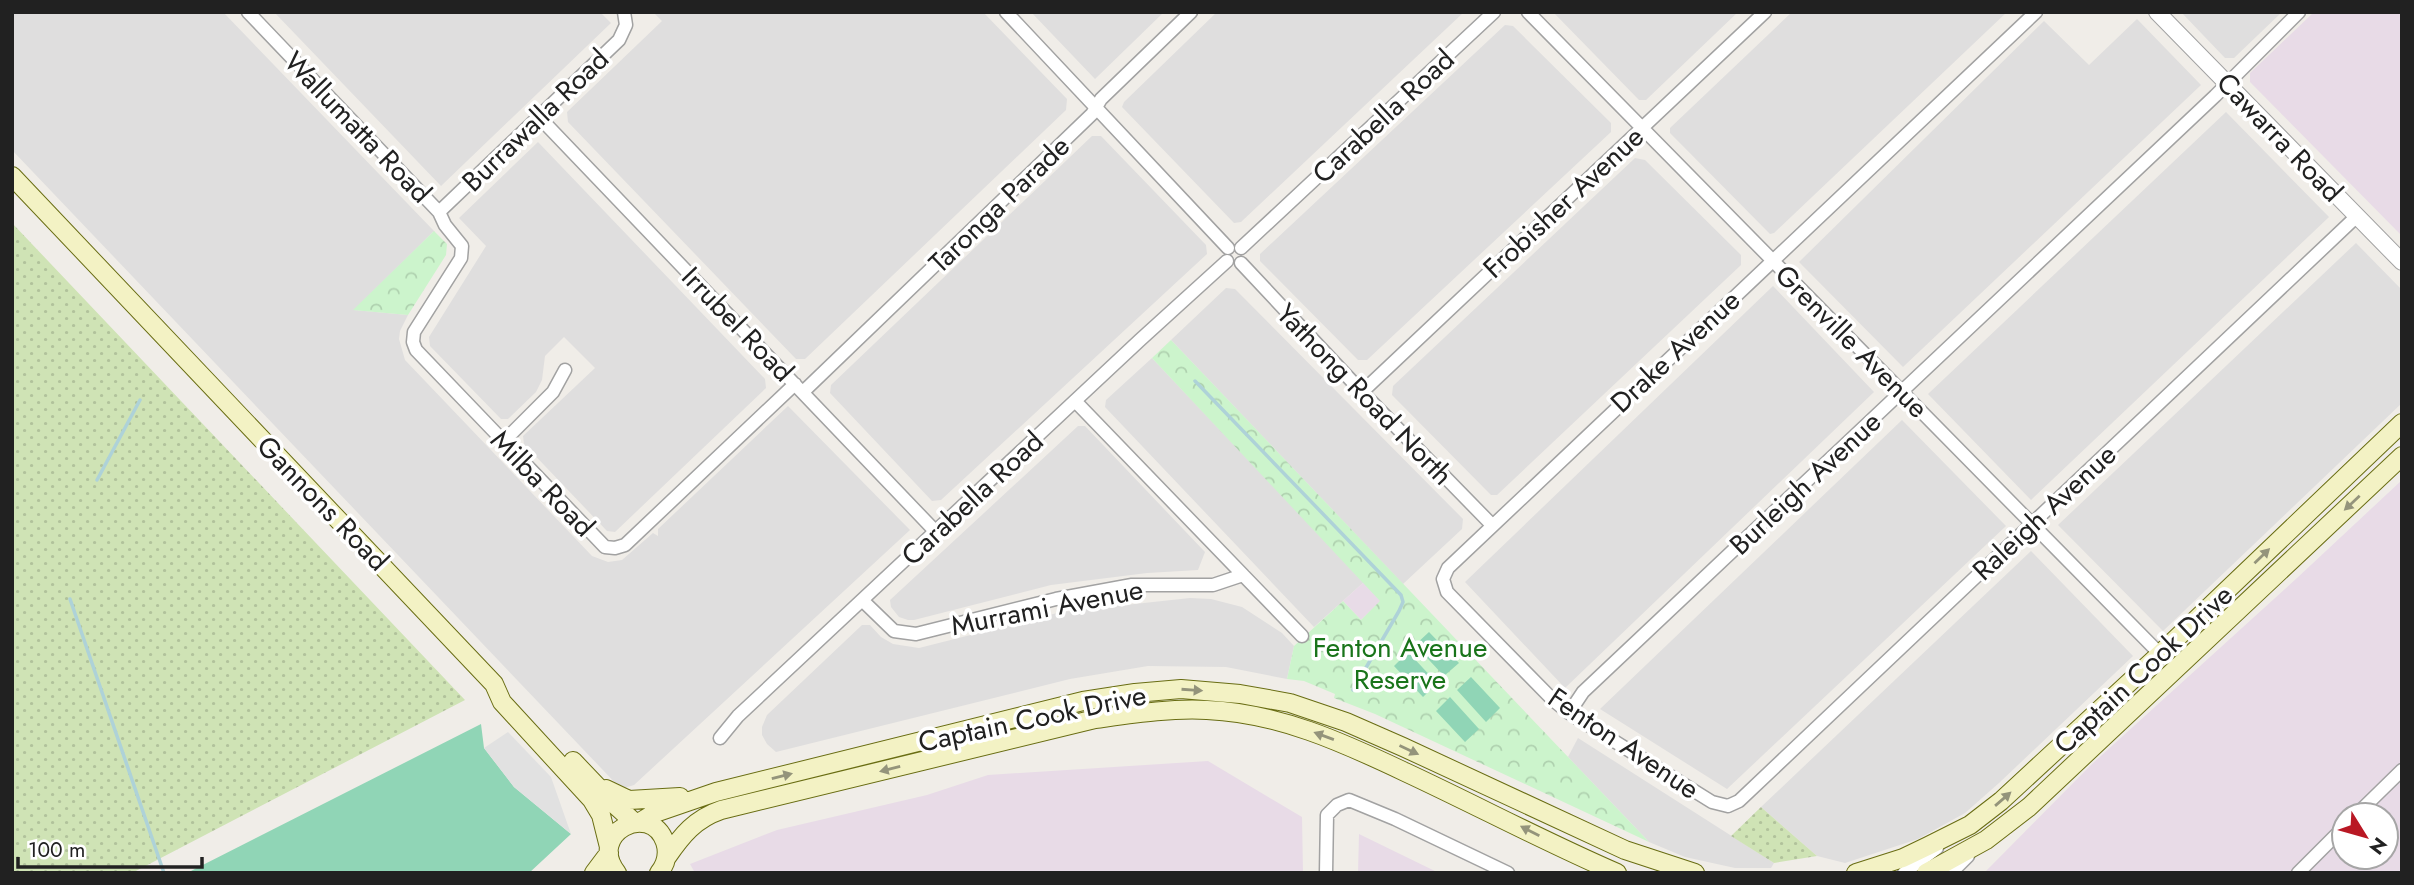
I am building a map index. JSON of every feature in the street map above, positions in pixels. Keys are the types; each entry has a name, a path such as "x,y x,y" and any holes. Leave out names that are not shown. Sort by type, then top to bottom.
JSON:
{"main road":[{"name":"Gannons Road","path":"12,176 494,684 502,702 592,800 601,815 611,864 617,873"},
{"name":"Captain Cook Drive","path":"1856,873 1903,858 1970,825 2001,801 2402,423"},
{"name":"Captain Cook Drive","path":"1926,873 1986,840 2063,776 2402,456"},
{"name":"Grenville Avenue","path":"2160,654 2177,669"},
{"path":"494,684 510,694 591,780 637,823 653,827 660,832 665,840 663,865"},
{"name":"Captain Cook Drive","path":"609,850 611,840 621,828 716,792 1083,701 1135,692 1181,689 1240,694 1290,703 1346,722 1625,850 1695,873"},
{"name":"Captain Cook Drive","path":"663,865 687,829 720,810 1095,719 1149,712 1207,710 1251,715 1343,743 1617,873"},
{"path":"591,780 629,800 716,792"},
{"path":"594,873 609,850"}],"street":[{"name":"Wallumatta Road","path":"248,12 439,212 445,225 462,246"},
{"path":"1006,12 1232,252"},
{"name":"Taronga Parade","path":"799,388 1097,108 1101,99 1191,12"},
{"name":"Carabella Road","path":"720,738 738,716 1076,402 1232,252 1494,12"},
{"name":"Grenville Avenue","path":"1528,12 2160,654"},
{"name":"Frobisher Avenue","path":"1362,392 1765,12"},
{"name":"Drake Avenue","path":"1443,579 1454,560 1491,524 2036,12"},
{"name":"Cawarra Road","path":"2157,12 2402,262"},
{"name":"Burleigh Avenue","path":"1569,713 1583,692 1902,392 2299,12"},
{"name":"Burrawalla Road","path":"439,212 619,40 625,19"},
{"name":"Irrubel Road","path":"540,118 935,531"},
{"name":"Raleigh Avenue","path":"1728,806 1749,793 2357,216"},
{"name":"Milba Road","path":"462,246 461,258 414,332 413,342 418,354 601,544 620,548 799,388"},
{"name":"Yathong Road North","path":"1232,252 1244,253 1241,262 1362,392 1491,524"},
{"path":"503,442 553,392 565,370"},
{"path":"1076,402 1301,636"},
{"name":"Murrami Avenue","path":"862,600 894,631 916,634 1056,599 1132,585 1213,585 1243,575"},
{"name":"Fenton Avenue","path":"1443,579 1447,592 1569,713 1712,802 1728,806"},
{"path":"2370,801 2402,770"},
{"path":"1326,873 1327,815 1337,805 1349,800 1508,873"},
{"path":"1904,873 1970,825"},
{"path":"1951,873 1986,840"},
{"path":"2298,873 2330,841"}],"shaded area":[{"path":"12,12 223,12 434,231 354,310 408,315 399,339 405,360 592,556 608,562 622,560 653,533 658,536 658,529 788,406 910,530 634,785 621,789 12,150"},
{"path":"274,12 600,12 611,23 441,186"},
{"path":"653,12 983,12 1067,99 1066,110 805,359 796,359 568,122 567,112 662,21"},
{"path":"1031,12 1164,12 1095,79"},
{"path":"1217,12 1464,12 1241,222 1234,223 1122,107 1124,102"},
{"path":"1553,12 1738,12 1646,100 1639,100"},
{"path":"1792,12 2007,12 1770,234 1670,133 1670,128"},
{"path":"2181,12 2282,12 2234,58 2225,58"},
{"path":"2314,12 2402,12 2402,236 2250,82 2250,73"},
{"path":"2137,19 2201,85 1903,367 1799,262 2044,21 2089,65"},
{"path":"1505,25 1513,26 1611,123 1611,132 1367,360 1358,360 1260,261 1260,254"},
{"path":"2226,112 2329,217 2031,500 1928,394"},
{"path":"1092,136 1101,136 1206,245 1207,254 941,500 932,501 830,393 831,385"},
{"path":"538,142 765,379 766,388 615,532 607,531 524,444 523,436 595,368 564,337 545,356 542,380 536,392 508,419 501,419 430,346 429,337 486,246 459,218"},
{"path":"1635,158 1645,160 1741,255 1741,265 1497,495 1491,495 1392,395 1393,386"},
{"path":"2356,243 2402,290 2402,403 2163,631 2058,525"},
{"path":"1773,286 1874,392 1565,688 1465,582"},
{"path":"1226,288 1235,289 1463,519 1462,529 1403,584 1171,340"},
{"path":"1152,358 1364,582 1314,627 1105,407 1106,400"},
{"path":"1902,420 2006,526 1727,789 1600,709"},
{"path":"1078,426 1085,426 1205,552 1198,570 1147,573 1051,585 914,620 899,617 891,607 890,600"},
{"path":"2402,480 2402,873 1984,873 2092,764"},
{"path":"2031,551 2133,656 1965,813 1918,839 1845,863 1817,856 1761,807"},
{"path":"1364,582 1381,601 1361,620 1343,601"},
{"path":"1190,598 1211,599 1242,607 1282,633 1294,646 1287,679 1226,667 1148,666 1070,679 776,752 762,735 767,715 862,625 870,625 881,637 893,644 919,648 1061,612"},
{"path":"508,732 551,777 571,834 514,787 484,748"},
{"path":"1578,738 1774,863 1771,868 1735,868 1685,857 1649,842 1568,757"},
{"path":"1208,761 1302,817 1303,873 695,873 690,864 777,830 927,795 988,775"},
{"path":"1359,834 1439,873 1358,873"}],"green space":[{"path":"12,223 465,700 132,873 12,873"},
{"path":"434,231 447,244 446,255 408,315 353,310"},
{"name":"Fenton Avenue Reserve","path":"1171,340 1649,842 1375,714 1334,698 1335,694 1304,681 1287,679 1294,646 1343,601 1361,620 1380,601 1152,358"},
{"path":"1429,632 1459,663 1444,676 1415,645"},
{"path":"1408,652 1437,683 1423,697 1394,666"},
{"path":"1471,677 1500,708 1486,722 1457,690"},
{"path":"1450,697 1479,729 1465,742 1436,711"},
{"path":"481,724 484,748 514,787 571,834 529,873 187,873"},
{"path":"1761,807 1817,856 1774,863 1731,836"}],"waterway":[{"path":"1195,381 1401,595 1403,602 1399,611 1353,690"},
{"path":"97,480 140,400"},
{"path":"70,599 164,873"}]}
